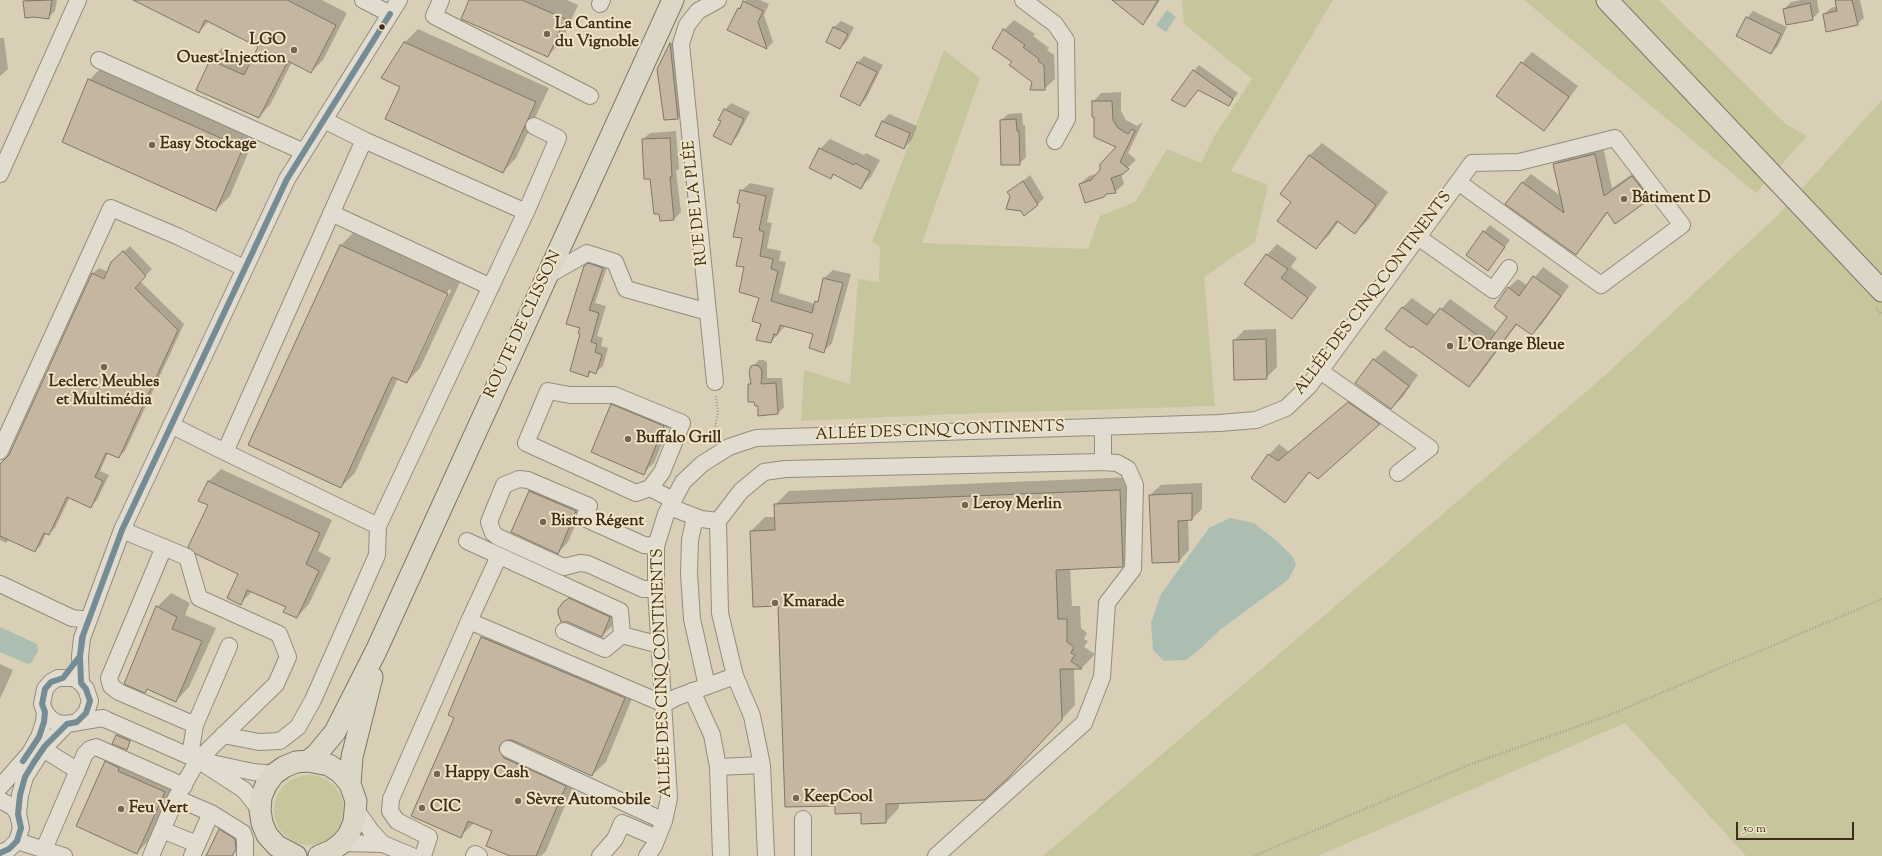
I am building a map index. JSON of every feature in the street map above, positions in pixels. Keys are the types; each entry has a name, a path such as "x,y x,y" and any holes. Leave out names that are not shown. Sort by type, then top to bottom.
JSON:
{"main road":[{"name":"ROUTE DE CLISSON","path":"308,761 316,755 335,732 376,651 673,0"},
{"path":"1607,0 1882,291"},
{"name":"ROUTE DE CLISSON","path":"319,856 331,852 342,843 350,834 354,822 356,810 350,784 352,757 370,687 376,651"},
{"name":"ROUTE DE CLISSON","path":"296,856 277,846 267,835 262,823 260,810 261,797 266,785 274,774 284,767 296,762 308,761 329,765 341,773 350,784"},
{"name":"ROUTE DE CLISSON","path":"266,856 267,835"}],"street":[{"path":"0,174 78,0"},
{"path":"363,0 390,14"},
{"path":"0,855 17,841 21,828 18,814 20,795 25,777 43,749 72,723 86,713 90,701 84,686 80,656 82,638 122,530 244,268 287,179 399,0"},
{"path":"441,0 434,16 590,96"},
{"name":"RUE DE LA PLÉE","path":"715,382 681,44 687,25 698,11 718,0"},
{"path":"1023,0 1055,24 1066,40 1067,119 1055,140"},
{"path":"99,60 304,152"},
{"path":"324,120 364,140 526,212"},
{"path":"223,735 259,742 280,741 298,727 313,700 377,555 378,526 526,212 558,138 534,126"},
{"name":"ALLÉE DES CINQ CONTINENTS","path":"647,856 664,821 669,798 656,589 656,546 671,503 683,482 702,464 729,447 756,438 1219,424 1256,420 1286,408 1309,386 1458,182 1472,163 1519,162 1615,138 1682,225 1601,285 1458,182"},
{"path":"226,452 364,140"},
{"path":"0,451 111,208 177,236 244,268"},
{"path":"331,213 491,287"},
{"path":"1418,237 1493,290 1510,268"},
{"path":"547,276 587,252 615,262 626,289 708,312"},
{"path":"1320,371 1430,448 1398,473"},
{"path":"548,391 570,395 614,395 682,423 662,472 650,488 636,492 526,443 548,391"},
{"path":"171,425 378,526"},
{"path":"1102,427 1103,462"},
{"path":"766,856 762,765 752,716 735,676 720,613 718,521 742,491 764,472 785,469 1103,462 1117,463 1128,469 1135,485 1133,569 1107,603 1102,677 1084,723 936,856"},
{"path":"656,546 644,545 584,518 589,506 528,480 519,479 504,485 489,522 492,533 498,537 564,567 580,563 588,564 643,589 656,589"},
{"path":"650,488 671,503 695,517 718,521"},
{"path":"695,517 690,540 689,573 692,619 699,689 712,735 718,767 722,856"},
{"path":"122,530 187,557 199,598 279,634 288,657 276,684 223,735 194,758"},
{"path":"467,541 620,611 622,635"},
{"path":"164,547 109,678 111,686 119,692 195,725"},
{"path":"423,856 429,837 397,821 390,811 391,799 499,556"},
{"path":"0,584 72,618 89,620"},
{"path":"469,621 664,704 735,676"},
{"path":"564,631 605,649 622,635"},
{"path":"622,635 660,645"},
{"path":"151,856 194,758 195,725 229,646"},
{"path":"63,678 80,656"},
{"path":"103,718 84,686 74,678 63,678 51,682 46,688 42,704 45,712 57,723 72,723 103,718 194,758 244,790 260,810"},
{"path":"0,788 30,753 39,737 44,722 45,712"},
{"path":"44,849 85,754 90,749 96,747 180,792 243,833 245,840 245,856"},
{"path":"43,749 78,771"},
{"path":"508,749 664,821"},
{"path":"194,758 253,772 274,774"},
{"path":"718,767 762,765"},
{"path":"0,800 13,807 18,814"},
{"path":"356,810 371,831 383,844"},
{"path":"162,830 195,850 211,813"},
{"path":"803,856 804,819"},
{"path":"600,856 615,839 622,823 657,838"},
{"path":"17,841 64,856"},
{"path":"342,843 383,844 412,856"},
{"path":"474,856 475,854 479,856"}],"path":[{"path":"715,382 718,414 714,432 721,452"},
{"path":"1254,856 1471,764 1607,716 1882,599"}],"shaded area":[{"path":"1182,0 1333,0 1231,171 1268,185 1255,242 1204,277 1215,406 955,414 801,421 804,370 850,384 858,279 879,282 880,247 872,242 944,50 980,78 922,243 1088,249 1100,216 1135,202 1167,149 1201,163 1215,135 1252,79 1184,24"},
{"path":"1524,0 1659,0 1786,124 1807,136 1756,193"},
{"path":"1167,10 1176,17 1166,32 1156,25"},
{"path":"1882,100 1882,856 1746,856 1625,723 1318,856 1043,856 1603,377 1777,216"},
{"path":"1230,518 1254,523 1278,542 1293,557 1296,565 1288,580 1221,629 1186,660 1164,661 1153,650 1151,623 1161,594 1209,528"},
{"path":"0,627 37,644 38,651 32,662 28,664 0,652"},
{"path":"309,775 328,781 338,791 344,810 338,829 328,839 309,845 290,839 280,829 274,810 280,791 290,781"}],"building":[{"path":"52,0 49,19 34,17 25,18 23,1"},
{"path":"133,0 287,0 336,25 311,73 288,61 259,118 196,90 210,60 244,75 258,47 205,20 199,33"},
{"path":"469,0 522,0 565,19 548,57 461,19"},
{"path":"1112,0 1158,0 1143,25"},
{"path":"1835,0 1852,0 1858,25 1826,32 1823,14 1837,11"},
{"path":"743,1 763,11 758,22 767,49 727,30 738,8 740,9"},
{"path":"1810,3 1813,20 1786,25 1783,9"},
{"path":"1746,17 1781,34 1771,54 1736,36"},
{"path":"833,27 848,34 840,49 826,42"},
{"path":"1003,29 1025,45 1023,47 1039,59 1038,61 1044,65 1045,90 1030,90 1032,82 1009,65 1012,62 992,48"},
{"path":"404,42 536,102 503,173 385,119 400,87 381,78"},
{"path":"670,43 678,119 664,120 657,69"},
{"path":"857,62 877,72 860,106 840,96"},
{"path":"1521,62 1569,97 1544,131 1496,96"},
{"path":"1193,70 1233,99 1229,106 1198,90 1185,107 1171,100"},
{"name":"Easy Stockage","path":"88,79 243,148 216,211 62,142"},
{"path":"1092,101 1112,101 1113,120 1118,128 1128,134 1132,129 1135,131 1120,162 1129,169 1123,174 1111,178 1116,193 1106,194 1104,197 1085,203 1079,184 1091,180 1100,170 1100,164 1116,147 1094,137"},
{"path":"724,109 744,119 731,145 713,136 721,121 718,120"},
{"path":"1016,119 1017,131 1019,131 1020,165 1001,165 1000,120"},
{"path":"882,121 910,133 904,149 875,136"},
{"path":"670,138 672,177 670,177 674,220 660,221 659,214 654,214 650,179 644,179 642,139"},
{"path":"819,148 870,171 861,189 833,174 831,179 809,168"},
{"path":"1595,154 1604,196 1632,176 1650,199 1615,224 1607,212 1576,255 1505,204 1522,182 1564,213 1553,164"},
{"path":"1309,155 1376,205 1355,234 1337,221 1316,249 1277,221 1291,202 1280,194"},
{"path":"1023,181 1038,205 1024,216 1021,211 1006,209 1010,196 1007,192"},
{"path":"740,190 766,196 759,230 764,232 760,256 773,259 771,269 778,271 771,301 812,313 815,301 818,302 823,278 843,283 824,353 809,348 813,334 780,325 777,335 774,334 771,343 756,340 761,324 752,321 759,298 739,292 744,267 736,266 742,238 733,237 740,204 737,203"},
{"path":"1483,231 1505,247 1488,271 1466,255"},
{"path":"340,245 448,294 407,383 392,377 341,488 248,445"},
{"name":"Leclerc Meubles et Multimédia","path":"123,251 146,276 135,288 178,330 119,458 106,453 95,477 103,481 91,508 67,497 49,535 44,533 35,552 0,536 0,464 9,455 92,273 104,279 111,262"},
{"path":"1266,254 1288,269 1281,278 1308,298 1292,319 1244,284"},
{"path":"588,263 603,268 589,310 599,313 591,342 597,344 595,352 602,355 596,374 589,371 588,377 570,371 580,334 578,333 580,328 566,324 584,266"},
{"path":"1533,276 1561,296 1532,335 1516,324 1469,387 1412,346 1411,348 1385,329 1402,307 1427,325 1440,308 1488,343 1507,317 1494,307 1508,287 1519,296"},
{"path":"1266,339 1267,379 1234,380 1233,340"},
{"path":"1373,359 1409,386 1391,409 1355,383"},
{"path":"751,366 759,366 762,371 761,384 776,383 778,414 758,416 758,406 755,406 754,402 748,402 748,384 751,384 749,372"},
{"path":"1348,402 1380,424 1318,479 1309,472 1285,503 1251,478 1268,454 1278,461"},
{"name":"Buffalo Grill","path":"611,404 664,426 644,475 591,452"},
{"path":"208,481 320,533 306,564 319,571 297,618 283,612 286,607 247,590 241,605 227,598 238,574 196,554 188,547 208,505 198,501"},
{"path":"1120,490 1123,567 1056,570 1058,619 1067,619 1067,642 1074,647 1071,653 1075,655 1071,661 1082,669 1060,669 1062,720 1008,778 984,800 886,804 886,823 861,824 861,813 835,814 835,806 785,807 778,606 753,607 750,531 775,530 774,504"},
{"name":"Bistro Régent","path":"529,491 576,511 558,554 511,532"},
{"path":"1192,493 1192,520 1178,521 1179,562 1152,563 1149,495"},
{"path":"569,598 610,617 602,637 568,622 561,622 558,609 563,602"},
{"path":"156,606 177,617 172,629 202,641 176,702 147,689 145,693 124,684"},
{"path":"481,637 625,698 592,776 512,740 507,740 500,745 499,750 504,758 566,786 536,856 510,856 486,846 492,831 468,821 461,838 411,816 454,718 448,715"},
{"path":"116,735 130,741 127,750 112,744"},
{"name":"Feu Vert","path":"105,761 119,768 118,771 165,792 137,854 76,826"},
{"path":"219,829 235,839 236,849 232,856 206,856"}],"transit line":[{"path":"0,853 9,849 17,841 21,828 18,814 20,795 25,777 34,762 45,746 67,724 77,722 86,713 90,701 86,689 81,683 80,656 82,638 122,530 287,179 390,14"},
{"path":"23,761 39,737 44,722 45,712 42,704 45,689 51,682 63,678 80,656 83,635"}],"place":[{"name":"La Cantine du Vignoble","path":"547,34"},
{"name":"LGO Ouest-Injection","path":"294,50"},
{"name":"Easy Stockage","path":"152,145"},
{"name":"Bâtiment D","path":"1624,199"},
{"name":"L'Orange Bleue","path":"1450,346"},
{"name":"Leclerc Meubles et Multimédia","path":"104,367"},
{"name":"Buffalo Grill","path":"628,439"},
{"name":"Leroy Merlin","path":"965,505"},
{"name":"Bistro Régent","path":"543,522"},
{"name":"Kmarade","path":"775,603"},
{"name":"Happy Cash","path":"437,774"},
{"name":"KeepCool","path":"796,798"},
{"name":"Sèvre Automobile","path":"518,801"},
{"name":"CIC","path":"422,808"},
{"name":"Feu Vert","path":"121,809"}]}
